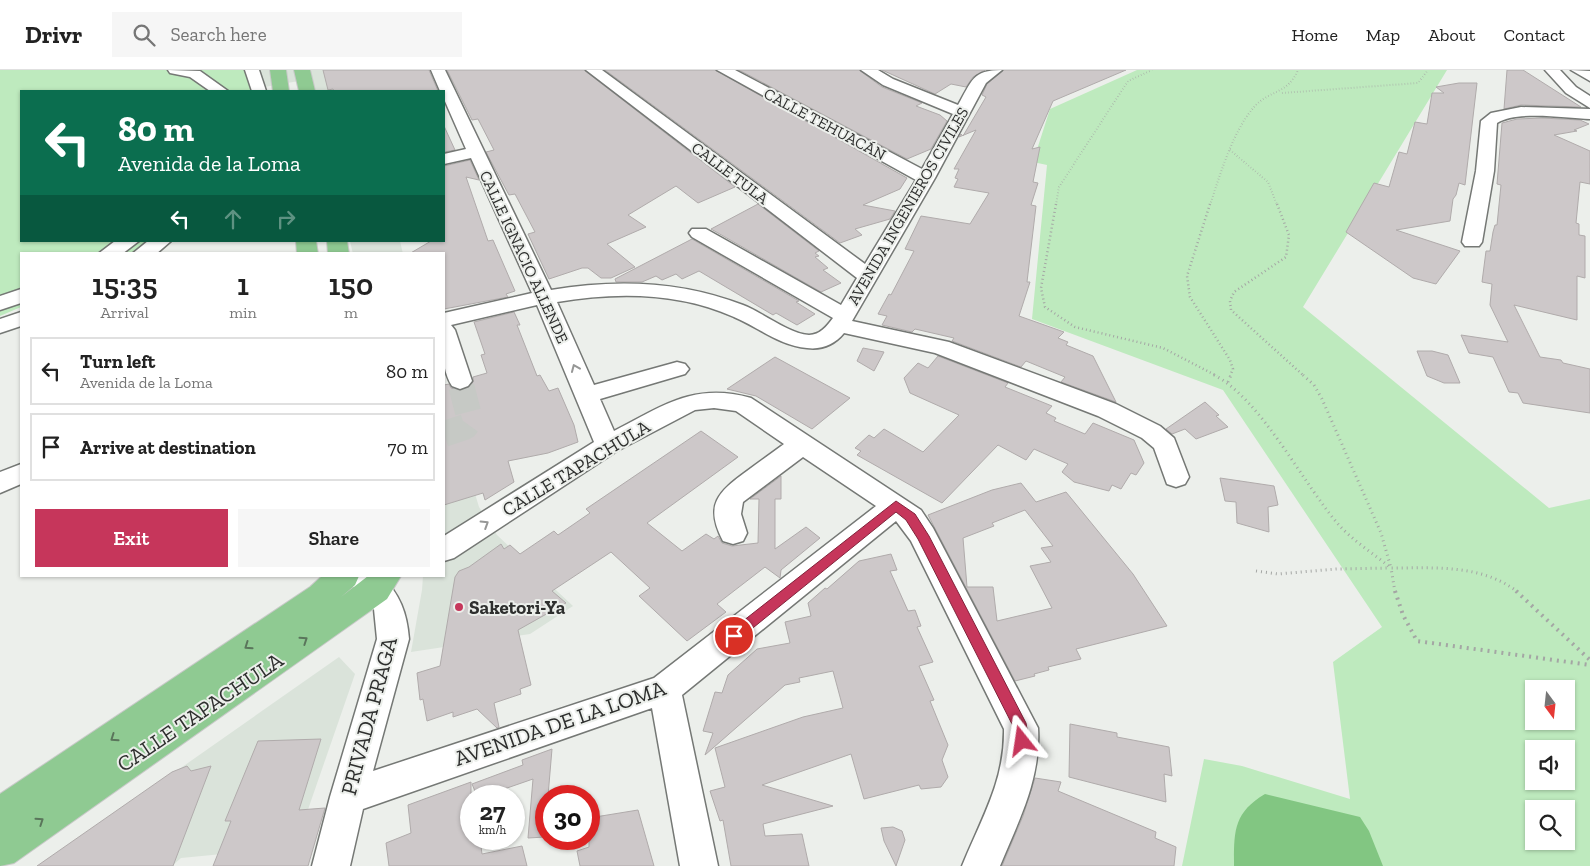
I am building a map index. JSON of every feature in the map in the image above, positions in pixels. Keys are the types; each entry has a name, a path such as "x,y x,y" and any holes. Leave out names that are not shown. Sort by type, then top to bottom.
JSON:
{"main road":[{"path":"278,70 281,90"},
{"path":"302,70 307,90"},
{"name":"CALLE TAPACHULA","path":"0,816 321,596 343,577"},
{"name":"CALLE TAPACHULA","path":"0,849 381,580"}],"street":[{"path":"175,70 195,74 219,90"},
{"path":"252,70 259,90"},
{"name":"CALLE IGNACIO ALLENDE","path":"438,70 544,297 608,445"},
{"name":"CALLE TULA","path":"593,70 868,276"},
{"name":"CALLE TEHUACÁN","path":"724,70 926,178"},
{"path":"868,70 888,82 962,112"},
{"name":"AVENIDA INGENIEROS CIVILES","path":"544,297 583,291 622,289 668,291 724,305 748,314 792,337 806,342 818,341 828,337 842,321 868,276 911,218 926,178 980,80 995,70"},
{"path":"1552,70 1571,90 1590,103"},
{"path":"1578,70 1590,77"},
{"path":"1472,242 1485,171 1489,121 1493,116 1507,113 1590,114"},
{"path":"445,159 476,152"},
{"path":"699,233 842,321 942,347 1107,410 1150,432 1165,444 1176,476"},
{"path":"111,252 127,242"},
{"path":"145,252 160,242"},
{"path":"0,304 20,295"},
{"path":"445,320 544,297"},
{"path":"0,326 20,318"},
{"path":"445,333 460,381"},
{"path":"586,395 677,369"},
{"name":"CALLE TAPACHULA","path":"445,549 608,445 690,403 714,400 742,404 896,506 911,517 923,536 1021,728 1022,753 1015,785 980,866"},
{"path":"733,533 726,513 727,504 732,496 802,444"},
{"path":"0,483 20,473"},
{"name":"AVENIDA DE LA LOMA","path":"348,797 664,689 896,506"},
{"name":"PRIVADA PRAGA","path":"331,866 348,797 393,639 392,615 381,580"},
{"path":"664,689 699,866"}],"path":[{"path":"1152,70 1128,81 1059,187 1041,288 1042,301 1045,308 1075,327 1163,348 1228,382 1252,407 1333,518 1391,568"},
{"path":"1228,382 1232,368 1230,360 1190,297 1187,282 1230,150 1252,108 1292,85 1298,70"},
{"path":"1276,93 1418,83 1428,70"},
{"path":"1230,150 1268,182 1289,234 1286,258 1234,292 1230,301 1231,310 1314,385 1322,399 1381,532 1391,568 1397,601 1408,628 1418,641 1590,665"},
{"path":"1256,571 1278,574 1336,569 1391,568 1450,569 1485,574 1501,580 1530,603 1590,660"}],"shaded area":[{"path":"0,70 256,70 262,90 20,90 20,242 149,242 133,252 20,252 20,307 0,316"},
{"path":"254,70 353,70 359,90 313,90 310,79 259,88"},
{"path":"1137,70 1447,70 1303,307 1549,508 1590,499 1590,866 1182,866 1204,759 1242,766 1350,799 1333,662 1382,627 1223,390 1032,319 1047,165 1033,162 1050,109"},
{"path":"350,242 400,242 403,252 353,252"},
{"path":"445,394 479,507 497,535 573,606 530,634 411,652 423,577 445,577"},
{"path":"339,657 355,674 295,847 181,858 172,866 41,866"},
{"path":"1265,794 1360,817 1369,831 1383,866 1234,866 1235,833 1241,816 1254,801"}],"building":[{"path":"323,70 429,70 438,90 333,89 328,90"},
{"path":"447,70 584,70 735,187 698,203 676,186 628,215 646,227 607,244 635,267 611,278 601,278 588,268 582,268 549,279 528,234 535,232 515,194 509,195 486,152 494,150 478,119 472,120"},
{"path":"605,70 715,70 907,178 900,189 863,205 895,211 890,219 855,229 862,235 840,243"},
{"path":"739,70 859,70 882,87 922,103 916,106 940,115 947,121 931,149 907,159"},
{"path":"882,70 985,70 973,77 966,87 951,84 935,94"},
{"path":"1004,70 1126,70 1053,101 1032,149 1040,147 1033,182 1038,183 1031,205 1036,206 1027,282 1030,282 1019,316 1064,332 1058,338 1068,342 1066,345 1093,356 1116,402 1061,382 1065,377 1026,361 1021,367 952,341 954,338 915,329 912,332 882,325 887,316 878,314 889,294 891,295 914,251 905,249 921,216 970,224 989,193 954,187 958,179 955,178 959,169 954,169 976,130 964,135 986,97 982,95 987,84"},
{"path":"1507,70 1523,70 1581,107 1521,105 1504,109"},
{"path":"1459,83 1477,83 1465,185 1459,183 1453,199 1450,221 1396,230 1460,251 1436,284 1413,278 1346,232 1374,183 1389,187 1399,152 1407,154 1415,122 1427,124 1432,93 1444,93 1436,87"},
{"path":"1517,119 1580,120 1589,124 1574,130 1577,131 1554,135 1590,151 1590,184 1580,182 1576,223 1579,224 1579,235 1585,236 1585,278 1577,276 1577,320 1514,305 1540,357 1561,360 1563,363 1590,369 1590,413 1523,403 1518,393 1509,392 1493,357 1469,353 1461,335 1508,342 1490,305 1492,284 1482,282 1486,251 1490,251 1493,232 1495,225 1497,225 1501,185 1497,184 1502,123"},
{"path":"445,128 455,150 445,152"},
{"path":"470,160 479,180 466,177 488,241 493,240 515,291 506,294 508,297 445,309 445,252 412,252 429,242 445,242 445,166"},
{"path":"758,204 819,251 815,253 819,256 815,257 828,268 823,270 841,283 821,292 711,229"},
{"path":"692,239 799,301 796,302 815,314 797,325 776,313 773,315 699,271 682,279 676,274 662,280 656,276 642,282 616,282 615,279"},
{"path":"514,312 520,325 517,325 537,376 540,375 549,391 558,388 574,425 578,442 548,453 508,461 514,482 485,500 483,493 445,505 445,385 449,384 451,388 461,391 469,387 473,382 473,377 487,373 481,355 485,354 474,322"},
{"path":"863,348 884,352 874,371 857,361"},
{"path":"1417,351 1432,351 1448,355 1460,383 1444,383 1427,376"},
{"path":"938,356 1008,383 1005,387 1052,406 1046,413 1056,418 1054,421 1085,434 1093,423 1134,440 1144,463 1136,475 1131,473 1121,489 1112,485 1109,491 1074,482 1062,472 1068,464 1034,449 1026,460 998,445 942,503 857,455 861,451 855,448 869,435 874,438 884,429 923,452 959,415 910,393 904,378 918,363 928,368"},
{"path":"775,357 850,398 812,429 756,396 727,389"},
{"path":"1205,402 1219,415 1216,416 1228,427 1196,439 1185,429 1172,434 1166,429"},
{"path":"701,431 738,457 647,523 682,551 706,534 714,539 718,536 722,543 732,546 758,543 759,499 750,499 781,476 781,499 775,499 775,549 806,527 820,538 781,570 780,578 765,567 717,604 726,612 687,641 639,596 650,588 611,552 552,591 566,603 518,630 531,685 520,689 521,694 494,703 499,727 497,728 477,709 453,717 453,712 427,721 423,699 420,700 417,673 440,666 455,577 459,571 469,567 501,544 504,549 510,545 520,554 554,531 558,535 590,513 586,509"},
{"path":"1220,478 1274,486 1278,505 1268,507 1269,532 1237,523 1236,502 1225,501"},
{"path":"1021,483 1036,502 1066,492 1133,574 1167,626 1076,649 1081,659 1048,667 1049,670 1034,674 1035,676 1015,681 928,515 992,490","holes":["1025,510 1053,546 1041,548 1051,562 1030,566 1052,608 997,621 993,587 967,587 963,538 994,526 992,523"]},
{"path":"891,554 897,570 890,571 908,611 915,610 921,626 917,627 933,662 919,666 934,700 930,701 948,745 942,760 948,777 941,787 921,789 919,785 864,799 851,754 762,785 833,806 763,824 765,836 802,834 809,866 731,866 723,820 720,821 710,791 725,787 715,748 803,717 843,708 833,671 799,678 800,682 785,685 705,755 713,733 703,731 715,692 722,693 728,675 757,649 790,643 785,622 811,616 808,603 859,561"},
{"path":"1070,724 1117,733 1117,737 1169,747 1172,776 1164,774 1166,802 1069,777"},
{"path":"321,739 299,810 325,808 308,866 213,866 231,821 225,821 258,741"},
{"path":"552,749 549,785 535,785 535,838 528,838 533,779 516,785 472,784 523,765 522,760"},
{"path":"187,766 191,771 211,766 173,866 37,866 172,772"},
{"path":"1035,778 1061,782 1058,791 1156,832 1155,838 1176,847 1174,866 1002,866 1023,816"},
{"path":"460,786 460,850 481,850 482,854 502,850 523,850 527,866 389,866 386,843 411,833 408,805"},
{"path":"638,810 654,866 580,866 577,851 600,850 600,816"},
{"path":"893,827 902,831 905,840 896,866 884,841 881,828"}],"tunnel":[{"path":"445,434 465,427 470,420 460,381"}],"place":[{"name":"Saketori-Ya","path":"459,607"}],"route":[{"path":"734,636 896,506 911,517 923,536 1021,728 1022,741"}]}
